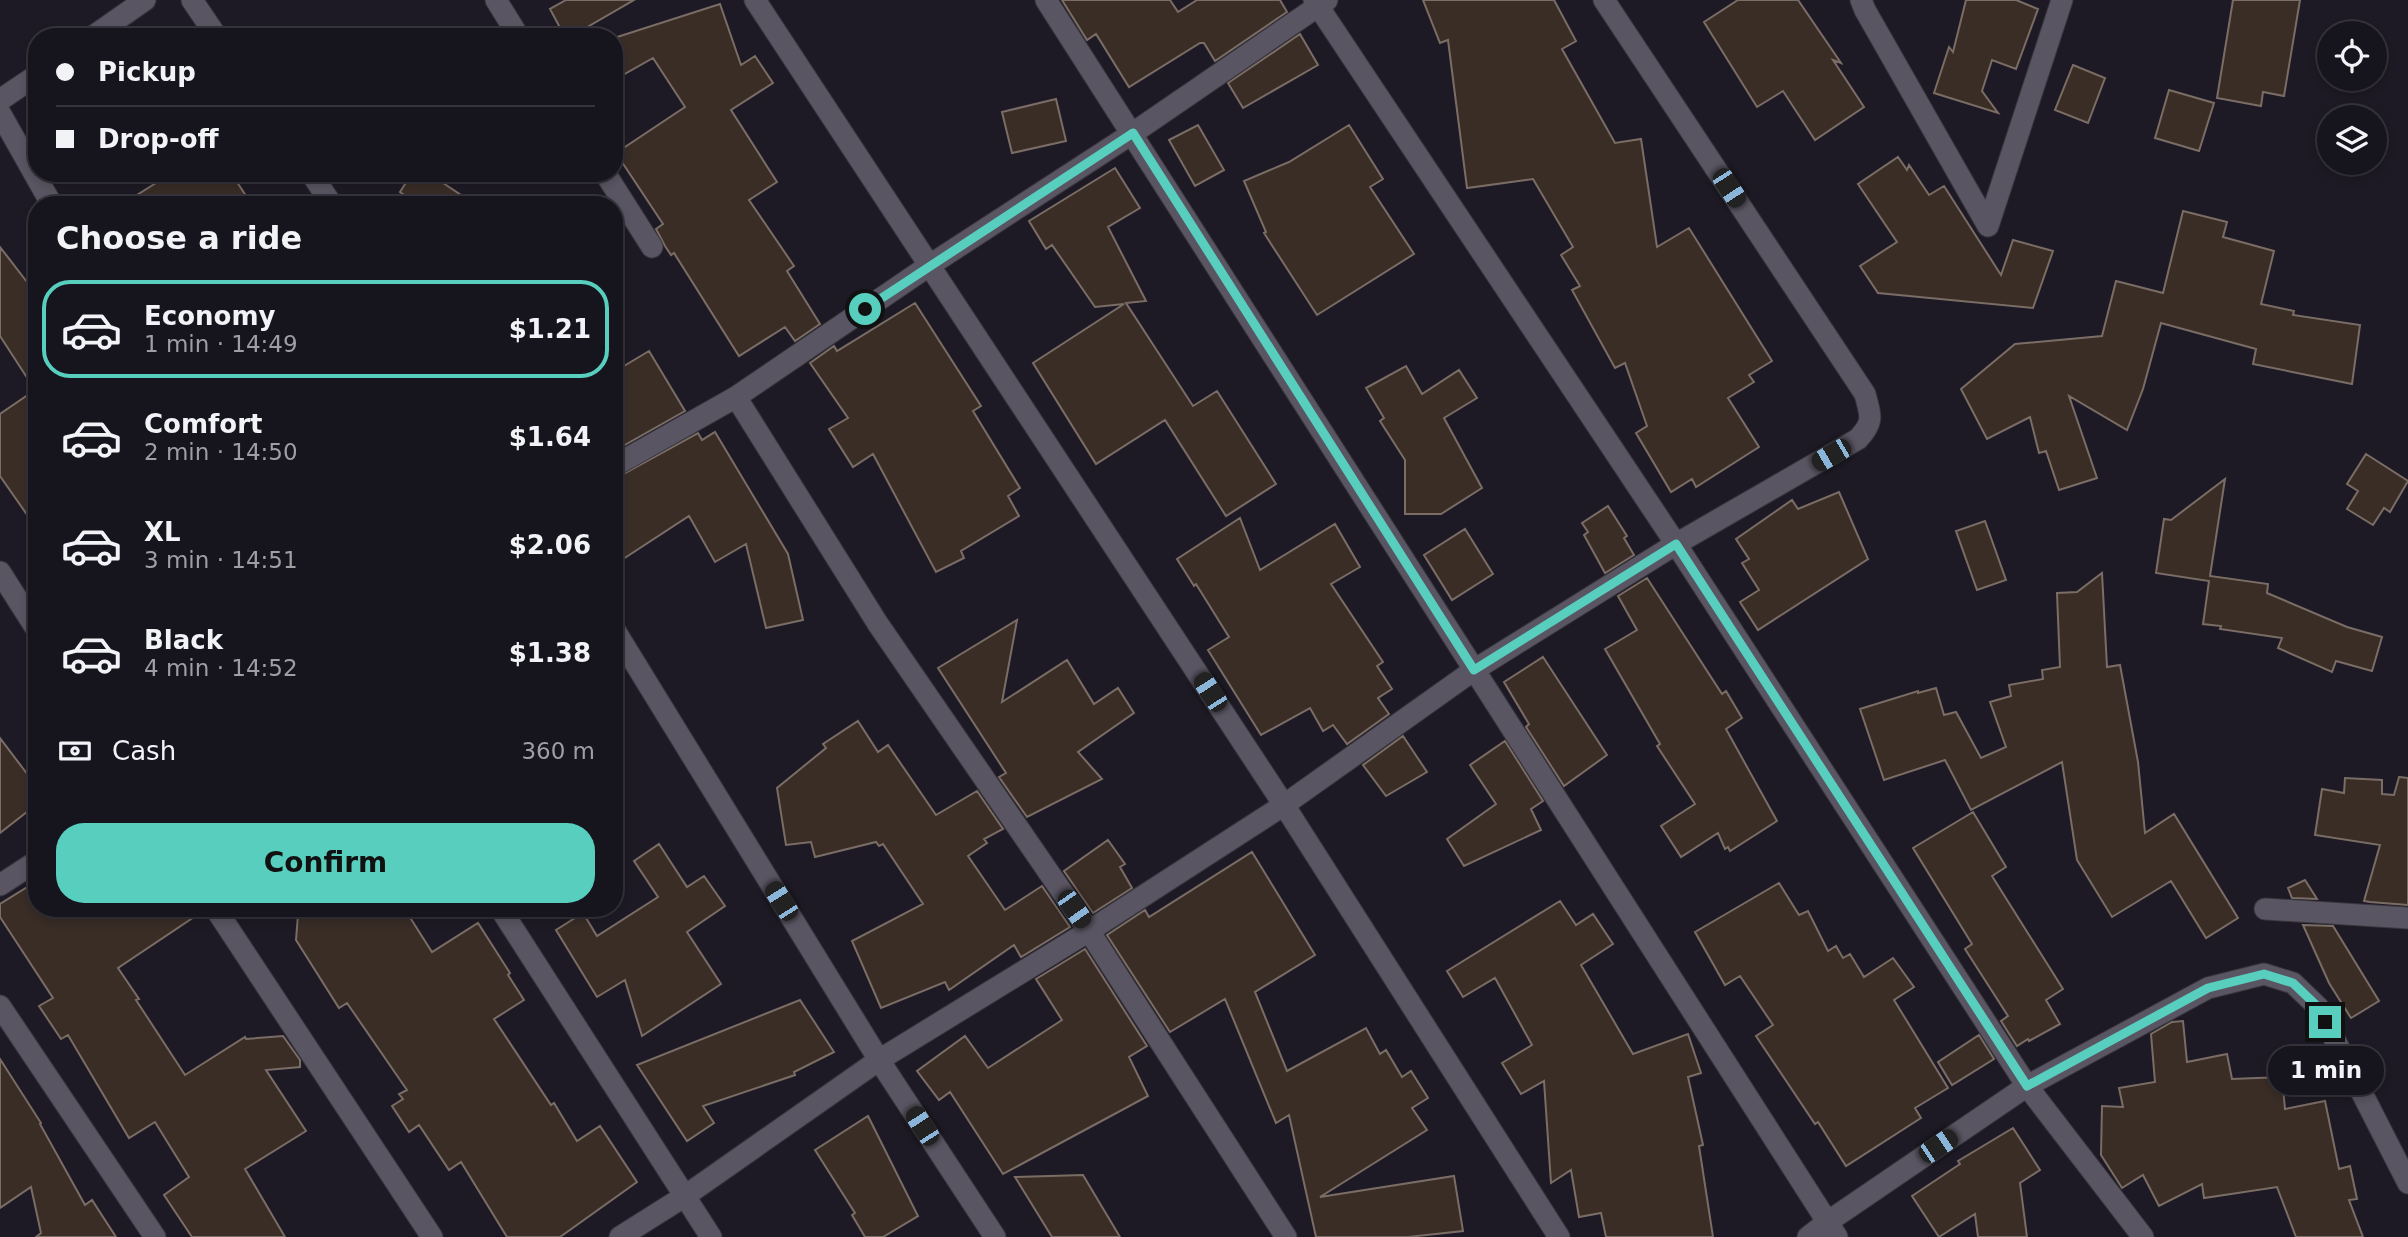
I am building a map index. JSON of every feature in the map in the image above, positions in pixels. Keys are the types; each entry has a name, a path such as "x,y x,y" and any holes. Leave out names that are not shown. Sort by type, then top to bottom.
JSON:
{"street":[{"path":"105,28 145,0"},
{"path":"192,0 211,28"},
{"path":"496,0 513,28"},
{"path":"755,0 1284,805 1559,1237"},
{"path":"1046,0 1831,1230"},
{"path":"620,1237 685,1196 879,1060 1089,931 1284,805 1474,670 1676,544 1858,439 1869,426 1870,414 1865,394 1604,0"},
{"path":"1861,0 1988,226 2062,0"},
{"path":"623,461 736,397 930,265 1133,133 1319,2 1676,544 2027,1086 2143,1237"},
{"path":"0,100 28,81"},
{"path":"0,113 28,163"},
{"path":"623,201 652,247"},
{"path":"736,397 878,624 1089,931 1286,1237"},
{"path":"0,572 28,616"},
{"path":"623,644 879,1060 995,1237"},
{"path":"0,885 28,867"},
{"path":"2265,909 2408,918"},
{"path":"221,917 432,1237"},
{"path":"505,917 711,1237"},
{"path":"1808,1237 1831,1230 2027,1086 2208,988 2264,974 2293,983 2318,1007 2408,1183"},
{"path":"0,1006 155,1237"}],"building":[{"path":"566,0 634,0 586,28 560,28 550,9"},
{"path":"1062,0 1170,0 1178,12 1197,0 1280,0 1287,12 1215,61 1204,43 1200,43 1129,87 1096,34 1087,40"},
{"path":"1423,0 1554,0 1576,41 1562,49 1615,143 1641,139 1657,247 1689,228 1772,361 1749,375 1754,382 1728,398 1759,447 1696,487 1692,479 1671,492 1636,433 1647,426 1625,363 1615,368 1572,290 1580,286 1561,255 1573,247 1533,179 1467,188 1448,40 1440,43"},
{"path":"1738,0 1798,0 1841,63 1833,60 1864,107 1815,140 1783,91 1757,107 1704,22"},
{"path":"1966,0 2016,0 2038,9 2016,69 1992,60 1982,91 1998,113 1934,93 1949,47 1953,52"},
{"path":"2233,0 2300,0 2284,96 2263,92 2261,106 2217,98"},
{"path":"720,4 741,65 755,56 773,83 731,110 777,182 749,200 794,266 787,271 820,324 795,341 785,327 739,356 674,253 671,255 665,246 656,229 663,224 623,164 623,148 685,107 653,58 623,75 623,35"},
{"path":"1300,34 1318,65 1243,108 1228,83"},
{"path":"2073,65 2105,78 2088,123 2055,110"},
{"path":"2169,90 2214,103 2199,151 2155,138"},
{"path":"1056,99 1066,141 1012,153 1002,112"},
{"path":"1198,125 1224,170 1195,186 1169,140"},
{"path":"1349,125 1383,179 1370,187 1414,254 1317,315 1264,233 1266,232 1244,181 1289,162"},
{"path":"1898,157 1907,170 1909,165 1929,195 1944,186 2001,275 2013,240 2053,251 2033,308 1878,293 1860,266 1897,242 1858,184"},
{"path":"1115,168 1140,208 1108,227 1146,301 1126,303 1193,406 1217,391 1276,484 1226,516 1165,420 1096,464 1033,363 1124,304 1095,307 1052,245 1046,249 1029,221"},
{"path":"158,182 237,182 246,196 135,196"},
{"path":"406,182 442,182 462,196 406,196 400,192"},
{"path":"2183,211 2227,222 2223,237 2274,251 2261,304 2294,311 2293,315 2360,325 2352,384 2253,364 2256,349 2161,323 2143,389 2127,430 2069,396 2097,478 2059,490 2046,451 2039,453 2030,417 1987,439 1961,389 2015,344 2102,336 2116,281 2163,293"},
{"path":"0,247 28,283 28,379 0,336"},
{"path":"915,303 981,406 973,411 1020,488 1008,496 1019,516 961,551 964,558 936,572 873,454 853,467 829,429 848,418 810,363 834,346 837,351"},
{"path":"649,351 685,411 623,446 623,367"},
{"path":"1406,366 1422,394 1459,370 1477,398 1444,418 1482,488 1441,514 1405,514 1405,460 1380,421 1384,418 1366,388"},
{"path":"28,395 28,516 0,476 0,414"},
{"path":"715,432 788,554 803,620 766,628 746,544 715,562 689,516 623,559 623,474 698,433 702,440"},
{"path":"2366,454 2408,481 2390,512 2384,508 2373,525 2347,509 2358,491 2347,484"},
{"path":"2225,479 2210,576 2268,584 2267,593 2347,627 2382,637 2372,671 2336,661 2332,672 2278,648 2282,638 2203,624 2209,581 2156,573 2164,519 2171,520"},
{"path":"1839,492 1868,559 1758,630 1740,602 1759,590 1742,563 1749,559 1736,539 1792,500 1798,509"},
{"path":"1608,506 1627,536 1624,538 1634,555 1605,573 1584,535 1588,532 1582,523"},
{"path":"1240,518 1260,570 1335,524 1360,567 1331,584 1383,662 1377,666 1392,689 1378,698 1389,714 1347,744 1333,725 1323,731 1310,708 1261,735 1208,650 1229,637 1177,559"},
{"path":"1985,521 2006,580 1977,590 1956,531"},
{"path":"1465,529 1493,574 1452,600 1424,555"},
{"path":"2102,573 2107,667 2120,665 2138,762 2145,833 2174,814 2238,918 2206,938 2171,881 2112,917 2077,860 2062,762 1971,810 1945,760 1884,780 1860,709 1936,688 1944,715 1956,712 1981,758 2006,747 1990,702 2011,696 2009,685 2043,679 2042,670 2060,667 2057,593 2077,592"},
{"path":"1647,578 1722,694 1726,691 1742,718 1726,729 1777,821 1730,851 1728,847 1725,849 1718,833 1681,857 1661,826 1695,804 1657,746 1660,744 1605,649 1637,630 1618,596"},
{"path":"1017,620 1002,702 1067,660 1094,704 1118,688 1134,713 1078,752 1102,779 1027,817 999,777 1006,773 938,668"},
{"path":"1543,657 1607,755 1564,786 1526,727 1529,724 1504,682"},
{"path":"858,721 878,752 888,745 936,815 977,791 1003,829 984,839 987,843 968,856 1005,910 1042,886 1070,927 1021,957 1014,945 949,990 945,982 881,1008 852,941 923,904 883,844 879,846 876,842 815,857 811,842 786,845 777,788 826,748 823,744"},
{"path":"1403,736 1427,772 1386,796 1363,765"},
{"path":"0,738 28,775 28,811 0,833"},
{"path":"1505,741 1543,801 1531,809 1541,830 1464,866 1447,839 1496,804 1470,765"},
{"path":"2399,777 2408,778 2408,905 2364,901 2380,845 2315,835 2322,789 2344,793 2345,778 2382,780 2382,794 2394,795"},
{"path":"1973,812 2006,867 1992,876 2063,989 2046,1000 2060,1024 2017,1046 2001,1021 2008,1016 1965,949 1972,944 1913,848"},
{"path":"1108,840 1125,864 1120,867 1132,888 1093,913 1064,871"},
{"path":"659,844 687,887 704,876 725,906 687,932 721,984 642,1036 625,980 597,997 556,930 577,917 585,917 597,936 658,897 634,861"},
{"path":"1252,852 1315,955 1255,992 1287,1071 1366,1028 1380,1054 1386,1050 1402,1077 1411,1071 1428,1098 1412,1108 1427,1130 1320,1197 1454,1176 1463,1231 1408,1237 1316,1237 1289,1115 1276,1123 1225,999 1170,1032 1107,935 1145,910 1149,917"},
{"path":"2305,880 2317,899 2292,898 2288,888"},
{"path":"1779,883 1799,915 1808,911 1828,951 1836,946 1843,958 1850,954 1864,977 1893,958 1914,987 1894,1000 1948,1088 1915,1108 1921,1118 1846,1166 1756,1036 1773,1025 1740,976 1725,985 1695,932"},
{"path":"28,887 28,917 194,917 118,968 185,1075 245,1037 283,1036 300,1060 300,1067 266,1070 306,1131 245,1169 285,1237 192,1237 164,1195 189,1177 155,1122 129,1138 68,1035 61,1039 39,1006 53,998 0,917 0,904"},
{"path":"1560,901 1576,925 1593,914 1613,944 1581,965 1633,1054 1688,1034 1701,1073 1688,1077 1703,1145 1699,1146 1713,1237 1606,1237 1601,1213 1579,1217 1571,1170 1551,1183 1544,1081 1521,1094 1502,1063 1532,1045 1495,978 1463,997 1447,971"},
{"path":"298,917 410,917 432,952 478,923 524,1000 494,1019 551,1105 554,1103 577,1141 600,1126 637,1182 560,1237 507,1237 461,1162 449,1170 419,1125 409,1132 392,1106 403,1099 399,1094 407,1090 347,1003 339,1008 296,940"},
{"path":"2303,925 2333,926 2379,1001 2351,1018 2329,983"},
{"path":"1085,949 1147,1046 1129,1057 1148,1096 1003,1174 950,1092 939,1100 917,1071 965,1036 988,1068 1062,1020 1036,979"},
{"path":"800,1000 834,1052 794,1072 795,1075 703,1106 714,1123 687,1141 637,1065"},
{"path":"2183,1021 2187,1062 2227,1054 2232,1079 2282,1077 2285,1109 2325,1101 2339,1169 2350,1166 2357,1199 2349,1200 2363,1237 2296,1237 2277,1187 2204,1198 2202,1184 2159,1206 2143,1175 2122,1188 2101,1155 2102,1106 2123,1107 2119,1088 2155,1082 2151,1034 2172,1022"},
{"path":"1979,1035 1994,1059 1952,1085 1938,1062"},
{"path":"0,1059 41,1123 85,1205 92,1200 116,1237 36,1237 41,1233 31,1187 0,1208"},
{"path":"868,1116 918,1216 883,1237 865,1237 852,1215 855,1213 815,1150"},
{"path":"2013,1128 2040,1170 2020,1183 2027,1237 1978,1237 1975,1214 1939,1237 1912,1196 1960,1164 1958,1161"},
{"path":"1083,1175 1120,1237 1052,1237 1015,1177"}],"route":[{"path":"865,309 1133,133 1474,670 1676,544 2027,1086 2208,988 2264,974 2293,983 2318,1007 2325,1022"}]}
